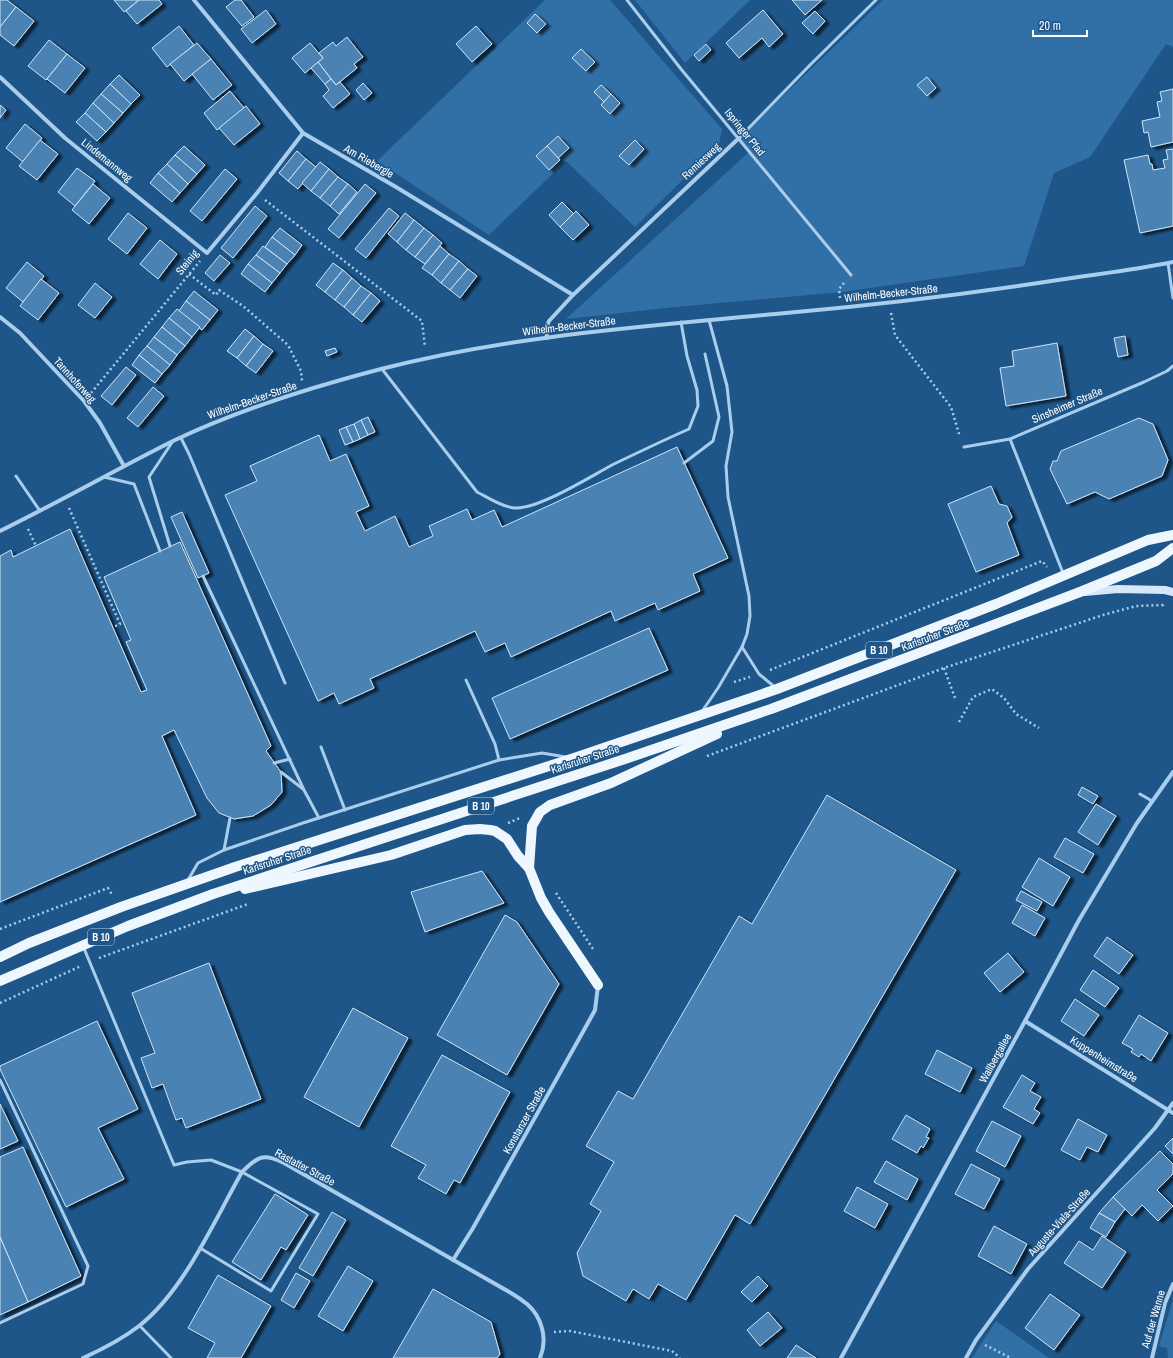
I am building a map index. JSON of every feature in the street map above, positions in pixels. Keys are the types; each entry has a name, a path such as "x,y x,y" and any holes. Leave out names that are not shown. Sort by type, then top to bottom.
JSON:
{"main road":[{"name":"Karlsruher Straße","path":"0,957 29,943 120,907 186,884 574,758 777,689 940,626 1148,540 1173,535"},
{"name":"Karlsruher Straße","path":"0,981 128,926 213,894 749,718 1080,592 1156,561 1173,548"},
{"path":"1080,592 1118,589 1165,590 1173,592"},
{"path":"529,868 532,826 540,812 550,805 611,783 749,718"},
{"path":"213,894 251,888 390,855 465,830 480,829 496,831 507,839 518,856 529,868 541,898 549,912 598,985"}],"street":[{"name":"Am Riebergle","path":"194,0 303,133 396,187 573,295"},
{"name":"Lindemannweg","path":"0,77 65,138 207,253"},
{"name":"Steinig","path":"207,253 257,193 303,133"},
{"name":"Remiesweg","path":"547,338 546,328 549,321 573,295 738,138"},
{"name":"Wilhelm-Becker-Straße","path":"0,531 181,438 233,416 302,392 382,369 477,349 547,338 681,322 889,303 1023,285 1173,262"},
{"name":"Tannhoferweg","path":"0,317 20,333 84,401 100,423 124,466"},
{"name":"Wallbergallee","path":"841,1358 1079,920 1136,823 1173,772"},
{"name":"Konstanzer Straße","path":"453,1260 495,1190 595,1010 598,985"},
{"name":"Kuppenheimstraße","path":"1025,1021 1173,1113"},
{"name":"Auguste-Viala-Straße","path":"966,1358 976,1340 1028,1269 1156,1128 1173,1103"},
{"name":"Rastatter Straße","path":"83,1358 119,1340 140,1326 169,1296 200,1248 242,1172 251,1163 266,1157 275,1159 511,1293 527,1304 537,1315 544,1332 543,1350 540,1358"},
{"name":"Auf der Wanne","path":"1152,1358 1165,1303 1173,1284"}],"lane":[{"name":"Ispringer Pfad","path":"627,0 851,275"},
{"name":"Remiesweg","path":"738,138 876,0"},
{"path":"1168,263 1173,298"},
{"path":"699,716 718,688 742,647 747,634 750,616 748,596 728,497 726,466 732,432 728,386 709,320"},
{"path":"382,369 477,492 495,502 513,508 532,506 569,489 614,464 689,429 698,406 697,390 687,356 681,322"},
{"path":"684,463 713,441 719,417 705,354"},
{"name":"Sinsheimer Straße","path":"964,447 1010,440 1144,382 1167,371 1173,366"},
{"path":"181,438 285,683"},
{"path":"1010,440 1060,576"},
{"path":"170,546 149,477 174,441"},
{"path":"16,476 40,511"},
{"path":"104,477 134,484 160,551"},
{"path":"203,576 304,790 319,818"},
{"path":"742,647 760,674 777,689"},
{"path":"466,680 495,744 499,760"},
{"path":"321,747 345,810"},
{"path":"186,884 198,863 224,850 319,818 499,760 542,753 574,758"},
{"path":"274,763 290,759"},
{"path":"281,772 304,790"},
{"path":"1140,794 1152,801"},
{"path":"224,850 230,818"},
{"path":"83,945 174,1165 187,1162 211,1160 242,1172 318,1214 270,1291 200,1248"},
{"path":"0,1080 88,1266 83,1284 0,1323"},
{"path":"140,1326 171,1358"}],"path":[{"path":"257,193 422,321 427,359"},
{"name":"Steinig","path":"84,401 207,253"},
{"path":"189,274 216,295 219,290 243,306 288,345 301,371 302,392"},
{"path":"889,303 895,335 951,407 964,447"},
{"path":"64,498 120,624 113,627"},
{"path":"23,520 36,546"},
{"path":"718,688 760,674 1042,561 1060,576"},
{"path":"944,668 956,698"},
{"path":"959,722 973,697 992,689 1004,698 1016,714 1039,728"},
{"path":"0,929 108,888 120,907"},
{"path":"556,892 595,953"},
{"path":"544,1332 570,1331 672,1351 680,1358"},
{"path":"976,1340 1011,1358"}],"shaded area":[{"path":"545,0 610,0 722,129 719,144 635,227 566,161 489,235 377,161"},
{"path":"635,0 750,0 685,63"},
{"path":"883,0 1173,0 1173,47 1166,44 1090,157 1054,173 1024,266 842,292 675,307 566,319 749,152 739,138"},
{"path":"1173,1299 1173,1358 1168,1358 1167,1348 1159,1346"},
{"path":"996,1321 1049,1358 972,1358"}],"building":[{"path":"0,0 7,0 16,7 0,27"},
{"path":"114,0 139,0 124,12"},
{"path":"139,0 159,0 162,4 137,24 126,11"},
{"path":"235,0 241,0 254,17 242,26 226,7"},
{"path":"792,0 822,0 805,15"},
{"path":"16,7 34,21 14,46 0,35 0,27"},
{"path":"266,10 276,24 252,43 241,29"},
{"path":"763,10 783,34 769,47 762,38 739,58 726,43"},
{"path":"815,11 825,21 813,34 802,23"},
{"path":"535,14 546,24 537,33 527,23"},
{"path":"179,26 194,45 167,67 152,48"},
{"path":"476,26 492,44 472,62 456,44"},
{"path":"347,37 363,57 354,64 357,68 336,85 318,62 323,58 319,53 333,42 336,46"},
{"path":"49,40 67,54 46,80 28,66"},
{"path":"197,43 211,59 184,81 170,64"},
{"path":"310,43 323,58 305,73 292,58"},
{"path":"706,44 711,50 699,61 694,55"},
{"path":"581,49 595,62 586,71 572,58"},
{"path":"67,54 85,68 65,93 47,79"},
{"path":"211,59 232,85 213,100 192,74"},
{"path":"318,62 331,79 325,84 311,68"},
{"path":"119,75 140,95 131,104 110,84"},
{"path":"927,77 936,88 927,96 917,85"},
{"path":"331,79 336,85 340,82 350,94 333,108 323,96 329,90 325,84"},
{"path":"363,83 372,93 364,100 356,90"},
{"path":"110,84 131,104 123,113 101,94"},
{"path":"601,85 611,94 604,102 594,92"},
{"path":"1173,89 1173,142 1151,147 1148,132 1144,133 1142,121 1160,117 1157,102 1162,101 1160,92"},
{"path":"230,91 244,108 217,130 204,113"},
{"path":"101,94 123,113 114,123 93,103"},
{"path":"611,94 620,103 610,114 601,105"},
{"path":"93,103 114,123 106,132 85,113"},
{"path":"0,105 6,110 0,118"},
{"path":"246,106 260,124 234,145 219,128"},
{"path":"85,113 106,132 97,141 76,122"},
{"path":"25,124 42,138 23,162 6,148"},
{"path":"558,136 569,148 558,158 547,146"},
{"path":"40,140 58,154 37,180 19,166"},
{"path":"635,140 644,149 629,165 619,156"},
{"path":"184,146 205,165 197,174 175,155"},
{"path":"547,146 560,160 549,170 536,156"},
{"path":"1173,149 1173,226 1140,233 1124,160 1148,155 1153,170 1165,168 1163,160 1168,159 1166,150"},
{"path":"297,151 306,159 288,181 279,173"},
{"path":"175,155 197,174 188,184 167,164"},
{"path":"306,159 316,167 298,189 288,181"},
{"path":"320,162 329,169 311,191 302,183"},
{"path":"167,164 188,184 180,193 158,173"},
{"path":"77,168 95,181 75,206 58,192"},
{"path":"225,169 237,179 202,221 190,211"},
{"path":"329,169 338,177 320,198 311,191"},
{"path":"158,173 180,193 172,202 150,183"},
{"path":"338,177 348,184 330,206 320,198"},
{"path":"93,184 110,198 89,224 72,210"},
{"path":"348,184 357,192 339,214 330,206"},
{"path":"365,184 376,193 339,238 328,229"},
{"path":"562,202 574,214 560,227 549,215"},
{"path":"255,206 267,216 233,258 221,248"},
{"path":"389,208 399,216 366,258 355,249"},
{"path":"576,211 589,225 573,240 560,227"},
{"path":"128,213 147,228 127,254 108,239"},
{"path":"405,213 414,220 397,242 388,234"},
{"path":"414,220 424,228 406,250 397,242"},
{"path":"280,228 302,245 295,255 272,237"},
{"path":"424,228 433,235 415,257 406,250"},
{"path":"433,235 442,243 425,264 415,257"},
{"path":"272,237 295,255 287,264 265,247"},
{"path":"160,240 177,254 158,279 140,264"},
{"path":"263,246 287,264 280,273 256,255"},
{"path":"440,246 449,254 432,275 422,268"},
{"path":"449,254 459,261 441,283 432,275"},
{"path":"220,255 230,263 214,281 205,273"},
{"path":"256,255 280,273 272,283 248,264"},
{"path":"459,261 468,269 450,290 441,283"},
{"path":"27,262 44,276 23,302 6,288"},
{"path":"333,263 343,270 325,292 316,285"},
{"path":"248,264 272,283 265,292 241,274"},
{"path":"468,269 477,276 460,298 450,290"},
{"path":"343,270 352,278 335,300 325,292"},
{"path":"352,278 361,286 344,307 335,300"},
{"path":"41,279 59,293 38,320 20,306"},
{"path":"95,283 112,297 95,318 78,305"},
{"path":"361,286 371,293 353,315 344,307"},
{"path":"194,291 218,310 210,320 186,301"},
{"path":"371,293 380,301 362,322 353,315"},
{"path":"186,301 210,320 202,330 179,311"},
{"path":"177,309 200,327 192,337 169,318"},
{"path":"169,318 192,337 185,346 162,327"},
{"path":"162,327 185,346 177,355 154,337"},
{"path":"245,329 254,336 237,358 227,351"},
{"path":"254,336 263,344 246,366 237,358"},
{"path":"1125,336 1128,355 1118,357 1114,338"},
{"path":"154,337 177,355 170,365 147,346"},
{"path":"1057,343 1066,396 1006,406 1000,368 1014,366 1012,351"},
{"path":"263,344 273,351 256,373 246,366"},
{"path":"147,346 170,365 162,374 139,355"},
{"path":"335,348 337,352 327,356 325,351"},
{"path":"139,355 162,374 155,383 132,365"},
{"path":"126,367 136,375 112,405 101,396"},
{"path":"153,387 164,396 138,427 127,418"},
{"path":"368,417 375,432 368,435 361,420"},
{"path":"1139,418 1153,424 1168,460 1162,476 1109,499 1095,492 1067,504 1050,469 1053,461 1057,461 1061,451"},
{"path":"361,420 368,435 360,439 354,424"},
{"path":"354,424 360,439 353,442 346,427"},
{"path":"346,427 353,442 345,445 339,430"},
{"path":"319,435 330,461 346,454 369,506 356,512 365,531 395,516 409,547 433,536 429,526 467,509 472,520 494,510 502,527 677,447 728,558 693,574 700,591 658,610 655,603 615,621 611,611 511,657 505,643 485,652 475,631 370,679 374,688 339,704 334,693 318,701 225,495 257,481 250,466"},
{"path":"991,486 999,504 1007,506 1012,517 1007,523 1019,555 976,572 948,504"},
{"path":"182,512 209,573 198,578 171,517"},
{"path":"70,529 141,692 147,690 126,642 131,640 104,577 180,542 271,746 266,751 281,772 282,792 271,805 253,816 234,819 219,813 207,798 174,730 162,736 196,815 0,902 0,556 11,550 13,557"},
{"path":"649,628 668,670 510,739 492,698"},
{"path":"1082,787 1098,796 1093,804 1078,795"},
{"path":"827,795 956,870 750,1224 735,1215 686,1300 658,1284 649,1299 633,1289 626,1301 583,1276 577,1253 601,1211 590,1204 614,1162 586,1146 618,1091 633,1099 739,916 752,924"},
{"path":"1096,804 1116,816 1098,845 1078,832"},
{"path":"1065,838 1094,854 1083,873 1054,857"},
{"path":"1039,858 1070,877 1053,906 1022,887"},
{"path":"482,871 504,903 425,932 411,892"},
{"path":"1021,891 1042,902 1037,911 1016,900"},
{"path":"1022,905 1045,918 1035,936 1012,923"},
{"path":"505,915 517,922 559,984 507,1075 437,1035"},
{"path":"1107,937 1133,955 1119,974 1094,956"},
{"path":"1008,953 1024,972 1000,992 984,973"},
{"path":"209,963 261,1099 186,1128 182,1118 176,1120 163,1084 152,1088 141,1058 155,1053 132,993"},
{"path":"1093,970 1119,988 1105,1007 1080,990"},
{"path":"1075,999 1099,1015 1084,1036 1061,1021"},
{"path":"353,1008 408,1038 359,1127 304,1097"},
{"path":"1139,1015 1168,1033 1151,1061 1141,1054 1139,1057 1131,1052 1133,1049 1122,1043"},
{"path":"97,1021 138,1109 98,1128 124,1179 66,1207 0,1069 0,1066"},
{"path":"937,1050 972,1068 960,1092 925,1074"},
{"path":"442,1055 510,1092 460,1183 454,1180 446,1194 418,1178 426,1165 391,1146"},
{"path":"1022,1075 1035,1083 1030,1091 1041,1097 1034,1109 1040,1113 1033,1124 1003,1107"},
{"path":"0,1104 18,1141 0,1149"},
{"path":"906,1115 930,1129 926,1137 929,1138 923,1148 921,1146 917,1153 892,1139"},
{"path":"1078,1119 1107,1135 1098,1152 1087,1147 1080,1160 1061,1150"},
{"path":"992,1121 1021,1136 1005,1167 976,1151"},
{"path":"1173,1138 1173,1154 1165,1146"},
{"path":"23,1147 81,1276 28,1302 0,1237 0,1157"},
{"path":"1160,1151 1173,1164 1173,1174 1157,1190 1173,1206 1158,1221 1142,1205 1132,1216 1113,1197"},
{"path":"886,1161 918,1179 907,1200 874,1182"},
{"path":"971,1164 1000,1179 984,1209 955,1194"},
{"path":"857,1187 888,1204 875,1228 844,1211"},
{"path":"275,1194 308,1215 286,1250 281,1247 261,1280 232,1262"},
{"path":"1113,1197 1125,1209 1115,1222 1099,1213"},
{"path":"332,1212 346,1220 313,1276 299,1268"},
{"path":"1099,1213 1115,1222 1106,1237 1090,1228"},
{"path":"994,1226 1027,1244 1011,1274 978,1256"},
{"path":"1102,1236 1126,1252 1102,1288 1064,1263 1079,1241 1093,1250"},
{"path":"0,1237 28,1302 0,1315"},
{"path":"348,1266 373,1281 343,1331 318,1316"},
{"path":"296,1273 310,1281 294,1308 281,1300"},
{"path":"218,1275 271,1306 241,1358 207,1358 215,1343 188,1328"},
{"path":"758,1276 768,1286 752,1302 741,1292"},
{"path":"433,1289 491,1322 500,1354 497,1358 393,1358"},
{"path":"1050,1294 1080,1315 1054,1350 1025,1328"},
{"path":"768,1312 782,1328 760,1346 747,1330"},
{"path":"796,1345 816,1358 787,1358"}]}
